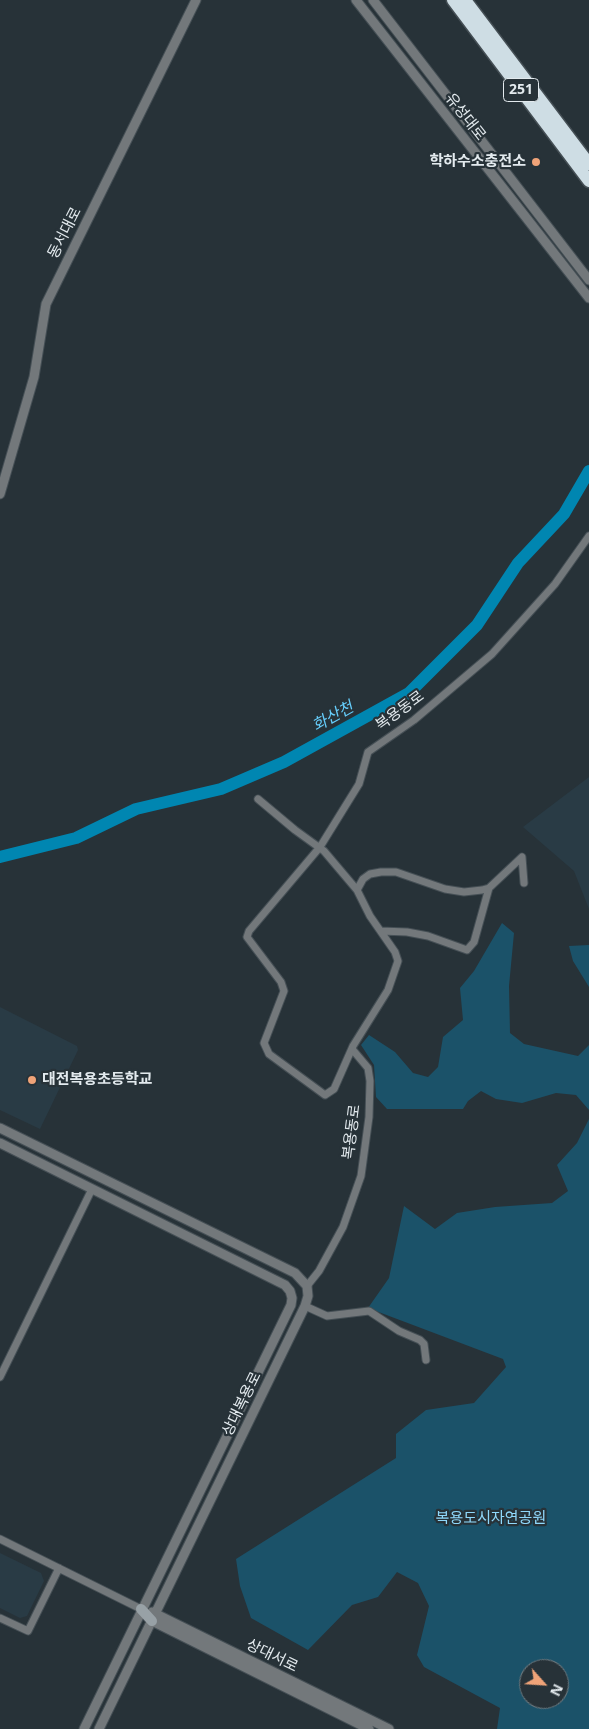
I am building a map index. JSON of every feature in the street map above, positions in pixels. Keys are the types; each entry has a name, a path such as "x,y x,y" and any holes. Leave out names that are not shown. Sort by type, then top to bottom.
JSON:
{"highway":[{"name":"251","path":"453,0 589,181"},
{"name":"251","path":"465,0 589,164"}],"main road":[{"path":"141,1609 154,1617"}],"street":[{"name":"동서대로","path":"0,494 34,377 46,304 196,0"},
{"name":"유성대로","path":"356,0 589,298"},
{"name":"유성대로","path":"373,0 589,280"},
{"name":"복용동로","path":"353,1046 334,1088 325,1095 269,1054 264,1043 284,992 281,982 247,937 258,920 320,847 359,784 368,752 414,720 492,654 555,584 589,536"},
{"path":"258,800 295,830 320,847 356,890 370,916 395,952 398,961 397,969 388,990 353,1046"},
{"path":"381,931 407,932 428,936 467,950 474,942 489,888 522,857 524,883"},
{"path":"356,890 370,874 381,872 396,872 445,889 464,892 489,888"},
{"name":"복용동로","path":"307,1286 319,1271 342,1227 361,1176 369,1117 370,1081 368,1068 352,1049 353,1046"},
{"path":"0,1128 295,1273 307,1286"},
{"path":"0,1143 92,1189 0,1377"},
{"name":"상대복용로","path":"84,1729 291,1305 292,1298 290,1291 285,1285 92,1189"},
{"name":"상대복용로","path":"100,1729 305,1306 308,1296 307,1286"},
{"path":"305,1306 327,1316 369,1311 399,1332 420,1340 424,1344 426,1360"},
{"path":"0,1539 141,1609"},
{"path":"0,1618 28,1631 59,1568"},
{"name":"상대서로","path":"154,1617 370,1729"},
{"name":"상대서로","path":"154,1617 389,1729"}],"shaded area":[{"path":"589,777 589,909 574,871 523,827"},
{"name":"대전복용초등학교","path":"0,1007 77,1046 78,1050 40,1129 0,1110"},
{"path":"0,1553 41,1573 44,1581 27,1616 20,1618 0,1608"}],"green space":[{"path":"502,923 514,933 509,986 510,1033 524,1044 578,1056 589,1045 589,1110 576,1095 556,1093 522,1103 496,1099 481,1091 468,1101 463,1109 387,1109 376,1097 374,1065 361,1045 369,1035 395,1052 413,1073 428,1077 438,1067 443,1037 463,1020 460,988 474,971"},
{"path":"589,945 589,987 573,961 569,946"},
{"name":"복용도시자연공원","path":"589,1119 589,1729 497,1729 500,1708 424,1667 417,1655 429,1606 418,1583 397,1572 378,1597 352,1605 308,1650 251,1618 240,1586 236,1559 396,1458 396,1434 426,1410 474,1403 506,1367 503,1359 368,1308 389,1278 404,1206 435,1229 457,1213 495,1207 552,1203 568,1191 557,1165 577,1143"}],"waterway":[{"name":"화산천","path":"0,857 76,838 136,809 221,789 284,762 409,693 477,625 518,563 564,514 589,471"}],"place":[{"name":"학하수소충전소","path":"536,162"},
{"name":"대전복용초등학교","path":"32,1080"}]}
